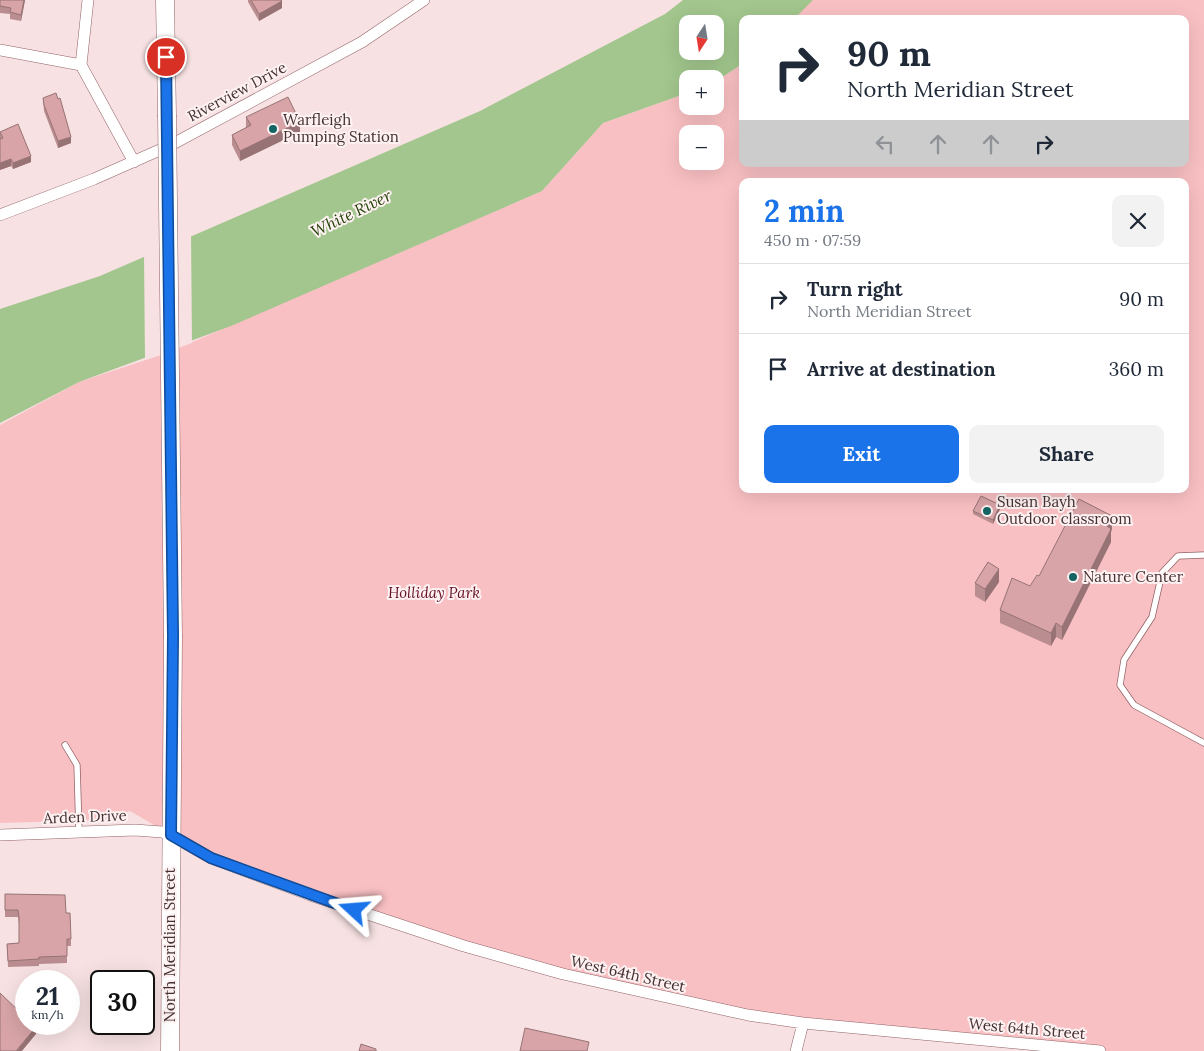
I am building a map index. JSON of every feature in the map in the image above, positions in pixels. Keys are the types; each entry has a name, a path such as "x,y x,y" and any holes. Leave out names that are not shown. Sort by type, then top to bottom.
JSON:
{"main road":[{"name":"North Meridian Street","path":"166,0 173,636 170,1051"}],"street":[{"path":"88,0 81,65 134,162"},
{"name":"Riverview Drive","path":"0,215 134,162 195,132 362,42 424,0"},
{"path":"0,50 81,65"},
{"name":"Arden Drive","path":"0,835 135,830 171,835"},
{"name":"West 64th Street","path":"171,835 211,858 310,895 464,946 563,974 698,1005 803,1023 1100,1051"},
{"path":"796,1051 803,1023"}],"lane":[{"path":"1204,555 1178,556 1162,572 1152,617 1124,660 1120,685 1134,705 1204,743"},
{"path":"65,744 77,765 79,832"}],"green space":[{"name":"Holliday Park","path":"812,0 1204,0 1204,1051 1100,1051 803,1023 563,974 310,895 171,835 130,811 104,820 0,823 0,425 79,382 167,353 542,191 603,123 679,96 679,115 724,115 724,76 739,66 739,167 1189,167 1189,15 797,15"}],"water":[{"name":"White River","path":"683,0 813,0 798,15 739,15 739,66 724,76 724,70 679,70 679,96 603,123 542,191 231,326 79,382 0,423 0,309 100,276 480,111 665,14"}],"pier":[{"path":"191,234 192,343 145,360 144,255"}],"building":[{"path":"0,0 24,0 21,15 10,12 11,8 0,6"},
{"path":"251,0 281,0 282,1 259,14"},
{"path":"56,93 58,99 60,98 71,137 58,141 43,98"},
{"path":"288,97 300,122 240,151 232,135 251,125 246,117"},
{"path":"18,124 31,156 13,163 11,159 0,163 0,139 3,138 0,132"},
{"name":"Susan Bayh Outdoor classroom","path":"981,496 1000,505 993,520 973,511"},
{"name":"Nature Center","path":"1079,499 1112,516 1107,526 1111,529 1062,627 1056,623 1051,633 1000,610 1012,578 1030,586 1037,575 1039,576"},
{"path":"988,562 999,569 985,589 975,583"},
{"path":"5,894 65,895 66,913 70,913 71,939 67,939 67,956 8,961 7,944 19,943 19,917 18,910 5,910"},
{"path":"0,993 15,1007 15,1035 29,1035 16,1051 0,1051"},
{"path":"525,1028 589,1042 587,1051 520,1051"},
{"path":"361,1044 376,1049 376,1051 359,1051"}],"place":[{"name":"Warfleigh Pumping Station","path":"273,129"},
{"name":"Susan Bayh Outdoor classroom","path":"987,511"},
{"name":"Nature Center","path":"1073,577"}],"route":[{"path":"166,57 173,636 170,777 171,835 211,858 354,910"}]}
